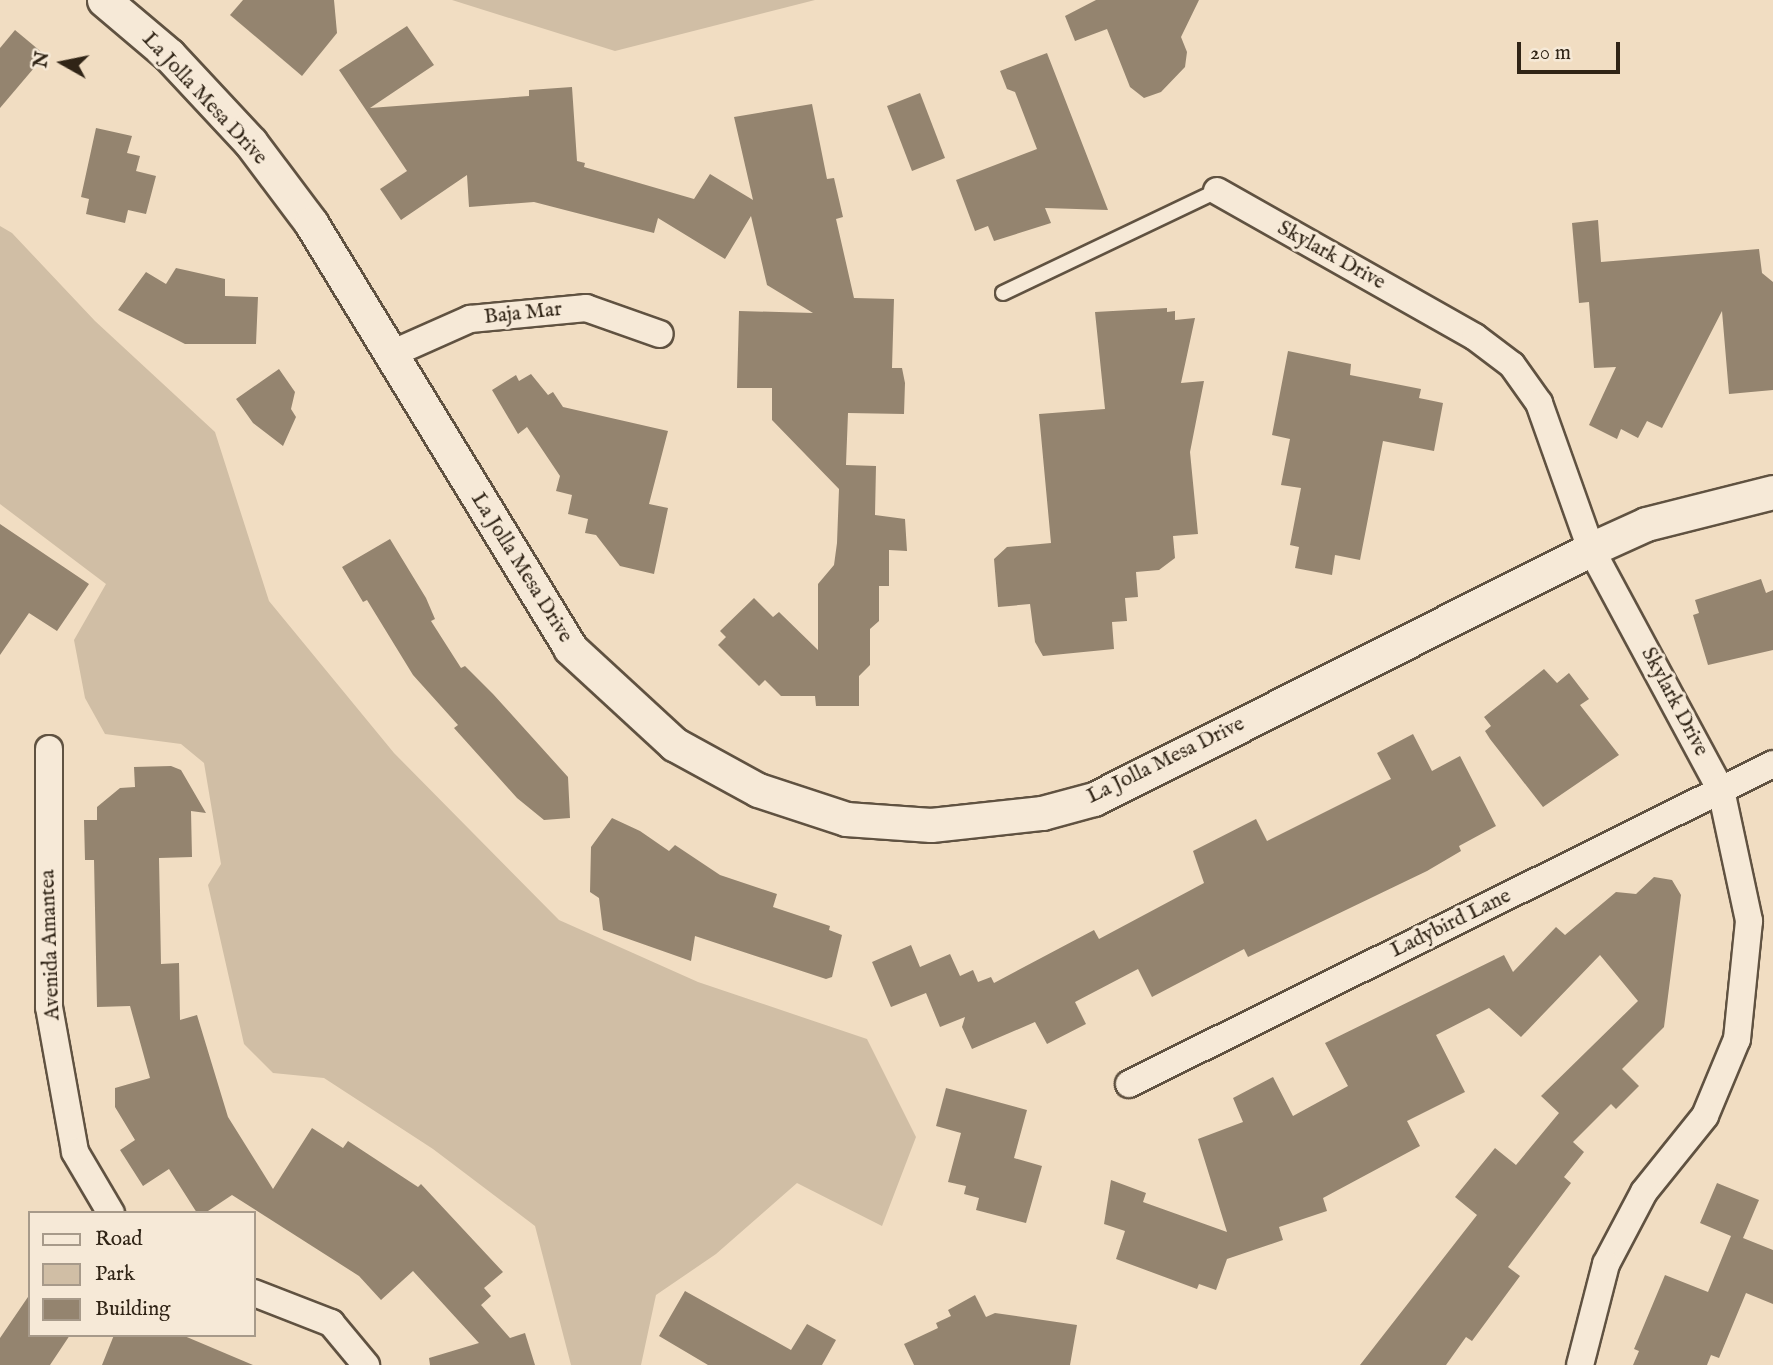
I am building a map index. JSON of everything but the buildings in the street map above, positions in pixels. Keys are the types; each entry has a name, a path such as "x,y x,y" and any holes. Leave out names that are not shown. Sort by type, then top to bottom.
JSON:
{"street":[{"name":"La Jolla Mesa Drive","path":"104,0 169,55 250,143 311,223 570,648 674,744 758,790 846,819 931,825 1041,813 1094,799 1591,549 1646,524 1773,492"},
{"name":"Skylark Drive","path":"1217,191 1475,337 1512,365 1539,403 1591,549 1721,790 1749,921 1737,1039 1705,1116 1644,1192 1606,1264 1580,1365"},
{"name":"Baja Mar","path":"389,355 470,320 586,308 660,334"},
{"name":"Avenida Amantea","path":"49,749 49,1007 75,1152 110,1211"},
{"name":"Ladybird Lane","path":"1129,1084 1773,764"},
{"path":"256,1294 331,1324 366,1365"}],"lane":[{"path":"1003,293 1217,191"}],"green space":[{"path":"452,0 815,0 615,51"},
{"path":"0,226 12,233 95,321 215,432 269,601 394,753 559,920 698,982 867,1039 916,1137 882,1226 797,1183 716,1254 656,1295 641,1365 571,1365 535,1226 433,1149 324,1078 273,1073 244,1044 208,885 221,864 204,763 181,744 105,734 85,698 74,640 106,584 0,504"}]}
